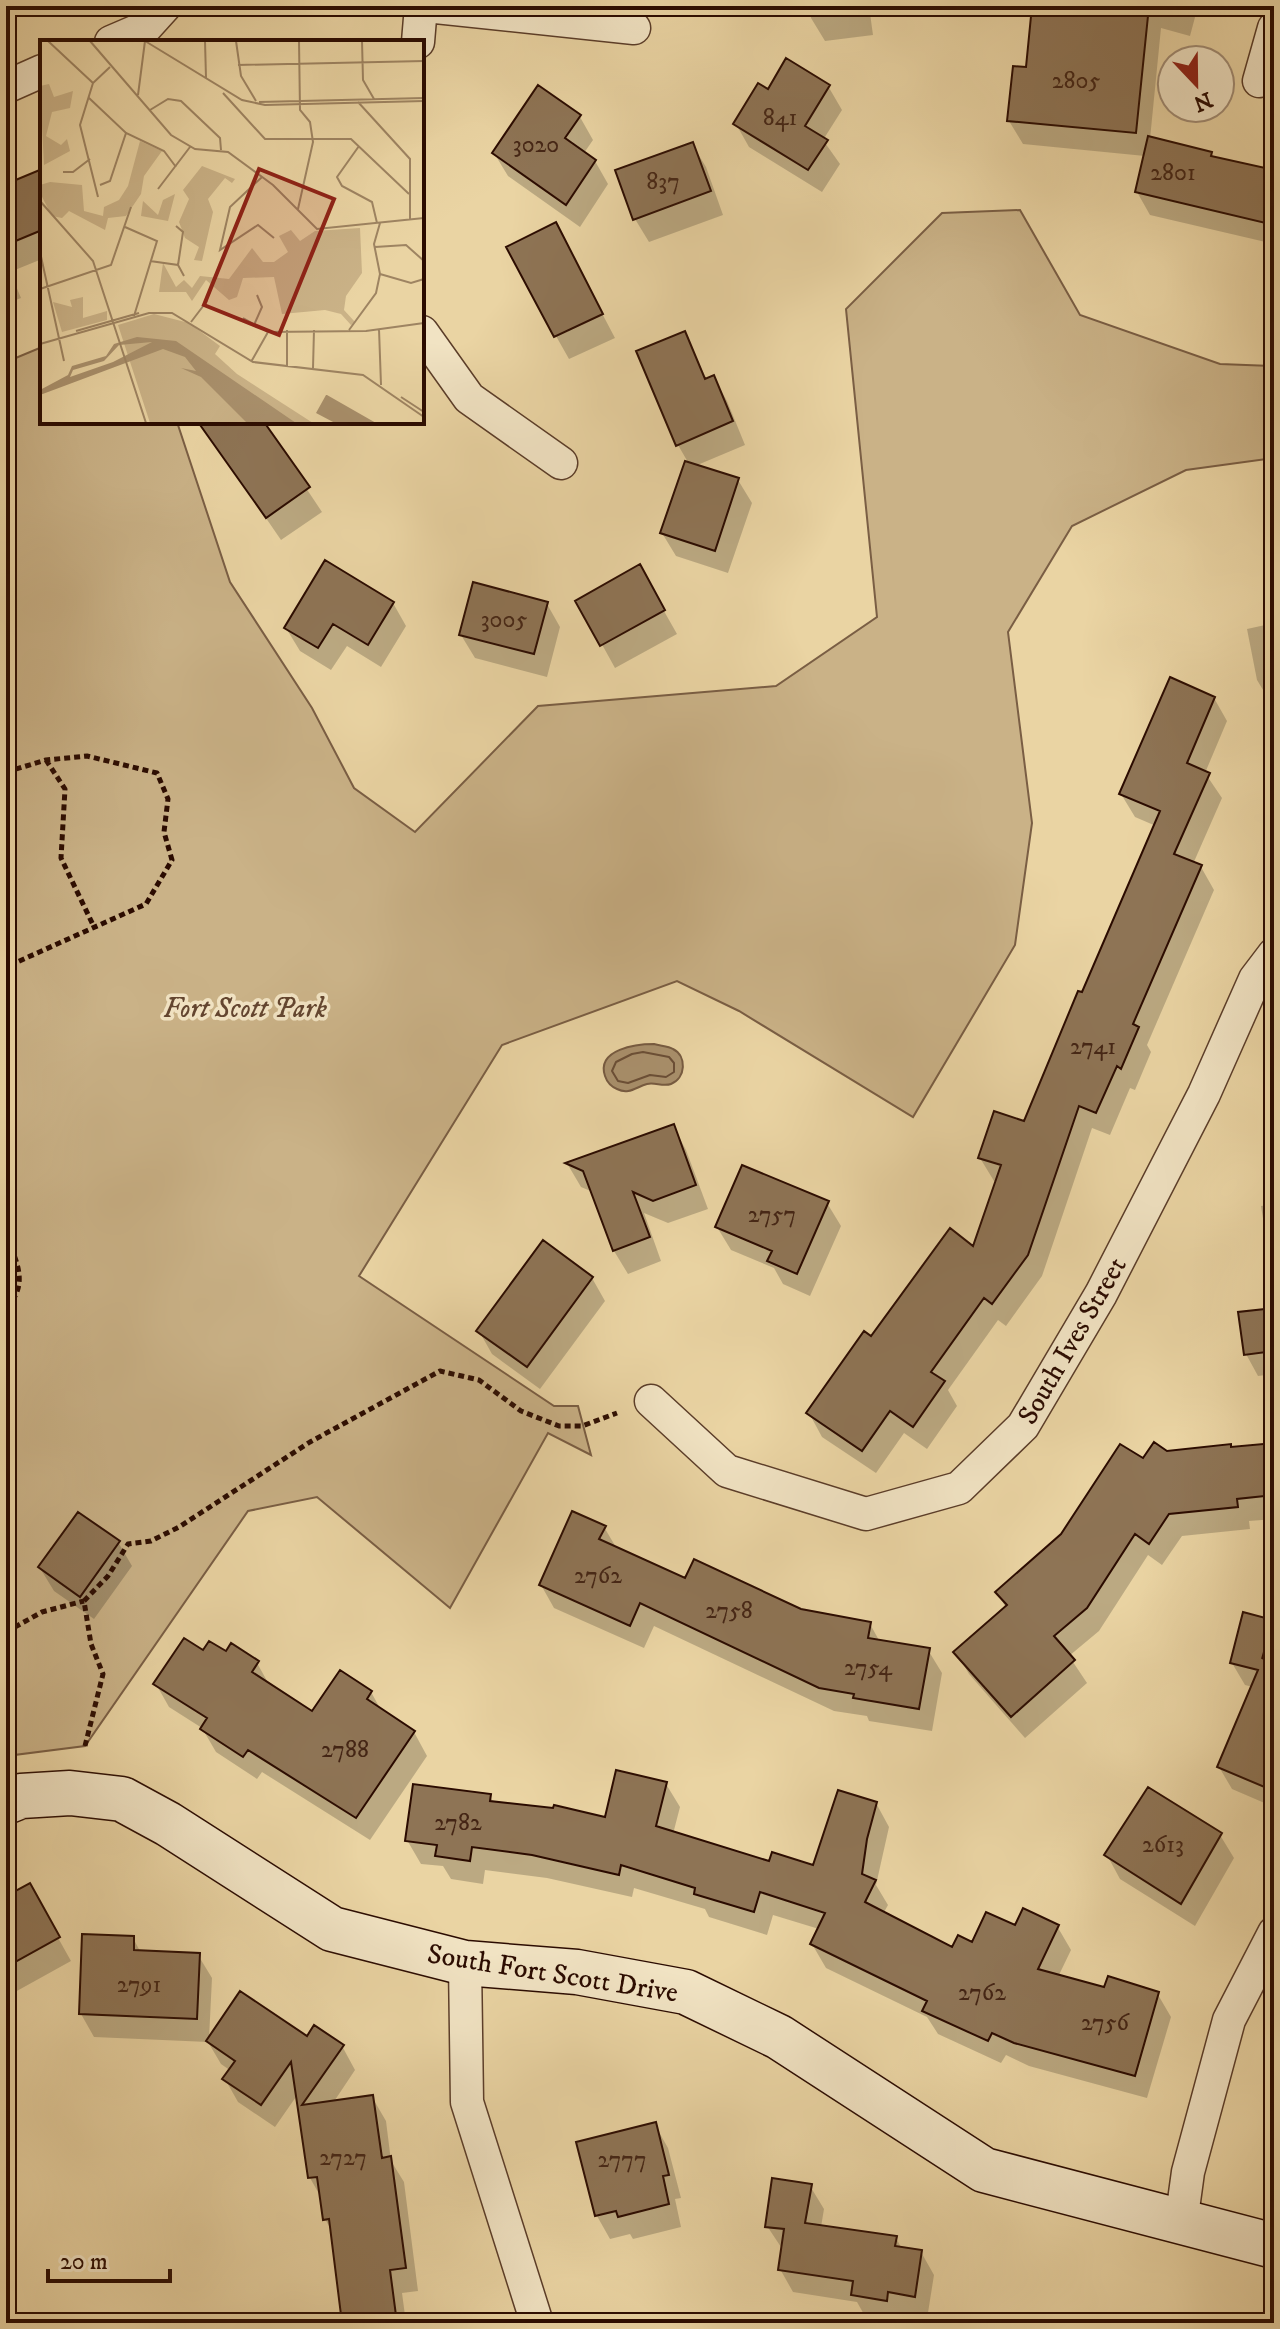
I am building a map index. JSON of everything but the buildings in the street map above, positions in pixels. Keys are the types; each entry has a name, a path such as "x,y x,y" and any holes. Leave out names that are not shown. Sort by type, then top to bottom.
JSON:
{"street":[{"path":"116,40 146,27 165,6"},
{"path":"418,40 424,6 634,28"},
{"path":"1259,81 1274,28"},
{"path":"6,87 40,72"},
{"path":"424,335 469,398 561,463"},
{"name":"South Ives Street","path":"651,1401 727,1471 866,1514 959,1488 1023,1426 1078,1334 1204,1094 1255,979 1274,954"},
{"name":"South Fort Scott Drive","path":"6,1802 21,1796 70,1793 122,1799 168,1824 332,1929 465,1963 577,1972 686,1992 779,2037 984,2170 1274,2246"},
{"path":"1181,2223 1188,2172 1229,2020 1274,1933"},
{"path":"465,1963 467,2102 537,2323"}],"path":[{"path":"6,772 46,760 87,756 157,773 168,799 164,832 172,860 146,904 6,967"},
{"path":"46,760 65,789 61,858 95,929"},
{"path":"6,1308 15,1299 20,1286 14,1255"},
{"path":"6,1632 42,1612 84,1601 108,1576 128,1544 151,1541 179,1527 310,1442 440,1371 479,1380 521,1411 559,1426 582,1426 651,1401"},
{"path":"84,1601 91,1644 103,1674 85,1746"}],"green space":[{"name":"Fort Scott Park","path":"1020,210 1080,315 1220,364 1274,366 1274,458 1186,470 1072,526 1008,632 1032,823 1015,945 913,1117 739,1011 677,981 502,1045 359,1276 554,1406 578,1406 591,1455 548,1433 450,1608 317,1497 248,1511 85,1746 6,1756 6,362 40,348 40,424 178,424 230,582 312,708 354,788 415,832 538,706 776,686 877,617 846,309 942,213"}],"water":[{"path":"654,1044 671,1048 681,1057 682,1072 676,1081 668,1085 647,1084 625,1091 610,1084 604,1067 612,1054 629,1047"}]}
